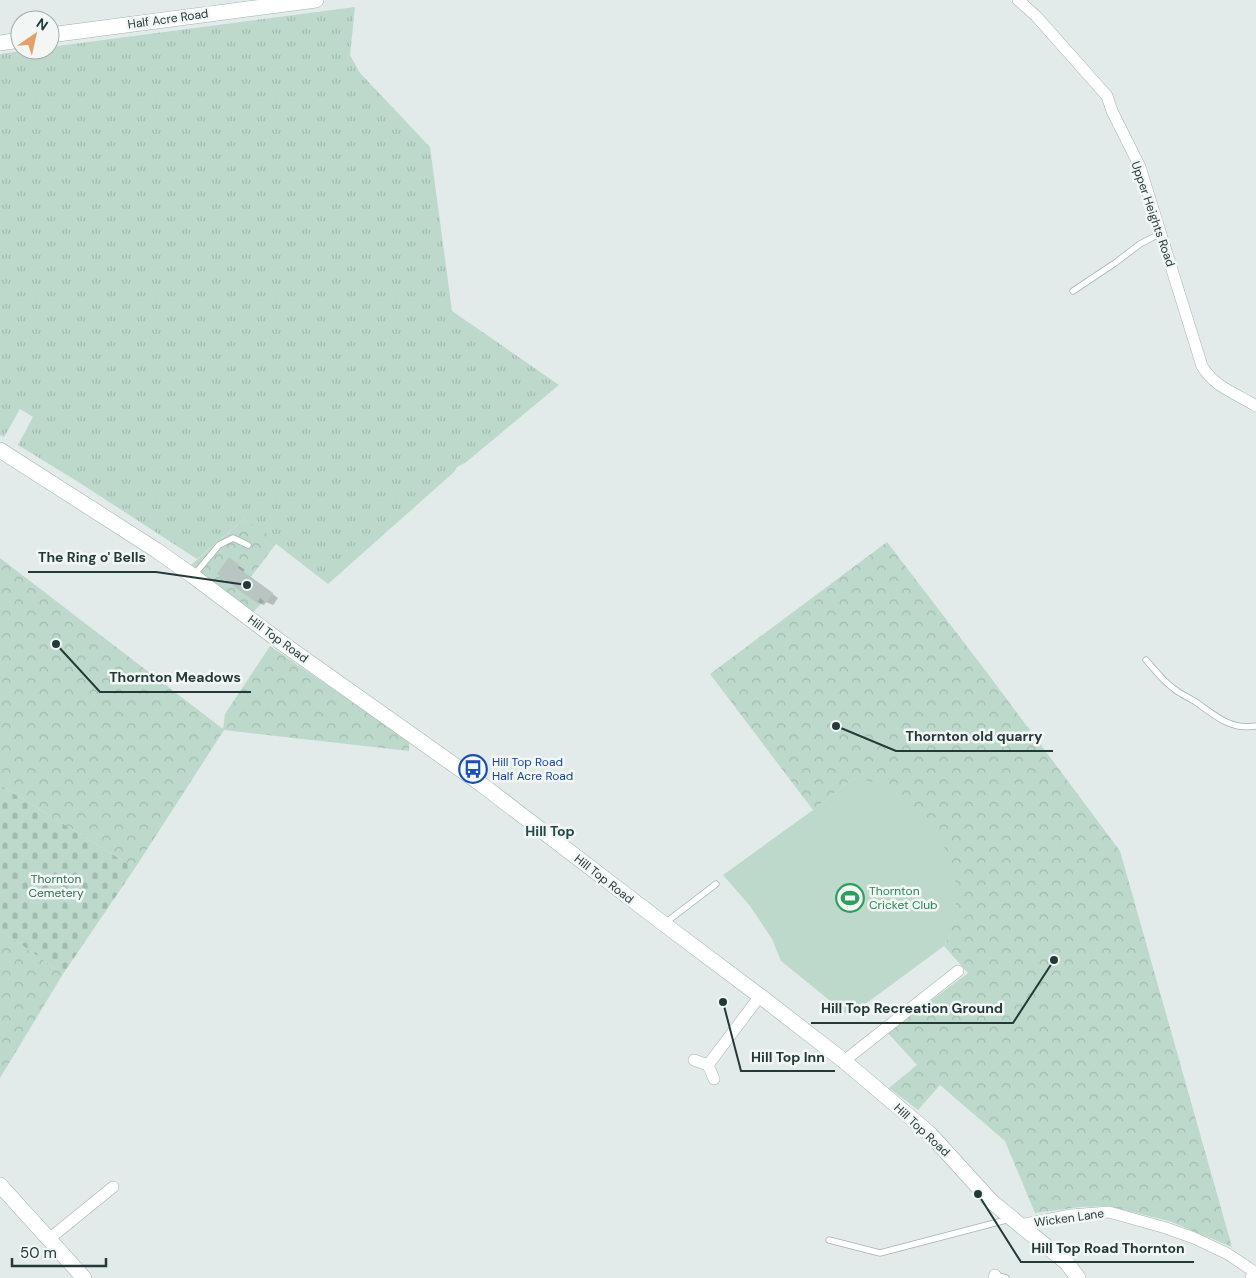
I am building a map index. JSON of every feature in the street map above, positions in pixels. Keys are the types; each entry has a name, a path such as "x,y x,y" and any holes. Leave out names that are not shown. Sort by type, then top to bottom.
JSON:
{"street":[{"name":"Half Acre Road","path":"60,34 316,0"},
{"name":"Upper Heights Road","path":"1018,0 1036,16 1107,96 1112,111 1140,168 1202,366 1207,375 1220,386 1256,406"},
{"name":"Hill Top Road","path":"0,450 156,550 193,576 282,643 481,784 760,996 844,1062 928,1133 991,1201 1067,1263 1078,1278"},
{"path":"844,1062 958,971"},
{"path":"708,1064 760,996"},
{"path":"694,1060 708,1064"},
{"path":"708,1064 714,1079"},
{"path":"0,1185 84,1278"},
{"path":"49,1239 113,1187"},
{"name":"Wicken Lane","path":"1016,1222 1109,1212 1194,1238 1228,1254 1255,1276"}],"lane":[{"path":"1073,291 1140,244 1161,233"},
{"path":"193,576 219,545 233,538 248,545"},
{"path":"1146,660 1174,690 1224,722 1245,727 1256,726"},
{"path":"664,924 716,884"},
{"path":"829,1240 880,1253 1016,1222"}],"green space":[{"path":"355,7 350,55 360,73 430,147 452,311 559,385 465,463 457,467 454,472 328,584 244,519 197,559 18,445 33,417 20,409 4,437 0,435 0,54 10,53 10,60 60,60 60,46"},
{"path":"244,519 278,541 251,577 273,593 253,612 191,565"},
{"path":"887,542 1120,851 1232,1247 1169,1221 1108,1206 1080,1207 1035,1213 1005,1141 940,1085 918,1110 889,1088 917,1065 888,1033 968,973 944,946 951,933 854,778 813,810 710,674"},
{"path":"0,558 223,729 225,714 270,646 409,741 409,751 224,730 135,868 0,785"},
{"name":"Thornton Cricket Club","path":"854,778 891,786 909,800 943,842 958,890 951,933 944,946 849,1016 781,961 772,939 750,906 723,875"},
{"name":"Thornton Cemetery","path":"0,785 135,868 63,974 0,930"},
{"path":"0,930 63,974 0,1078"}],"building":[{"path":"229,557 239,565 238,568 273,593 266,603 260,598 257,603 217,574"}],"place":[{"name":"The Ring o' Bells","path":"247,585"},
{"name":"Thornton Meadows","path":"56,644"},
{"name":"Thornton old quarry","path":"836,726"},
{"name":"Hill Top Road Half Acre Road","path":"473,769"},
{"name":"Thornton Cricket Club","path":"850,898"},
{"name":"Hill Top Recreation Ground","path":"1054,960"},
{"name":"Hill Top Inn","path":"723,1002"},
{"name":"Hill Top Road Thornton","path":"978,1194"}],"district":[{"name":"Hill Top","path":"550,831"}]}
